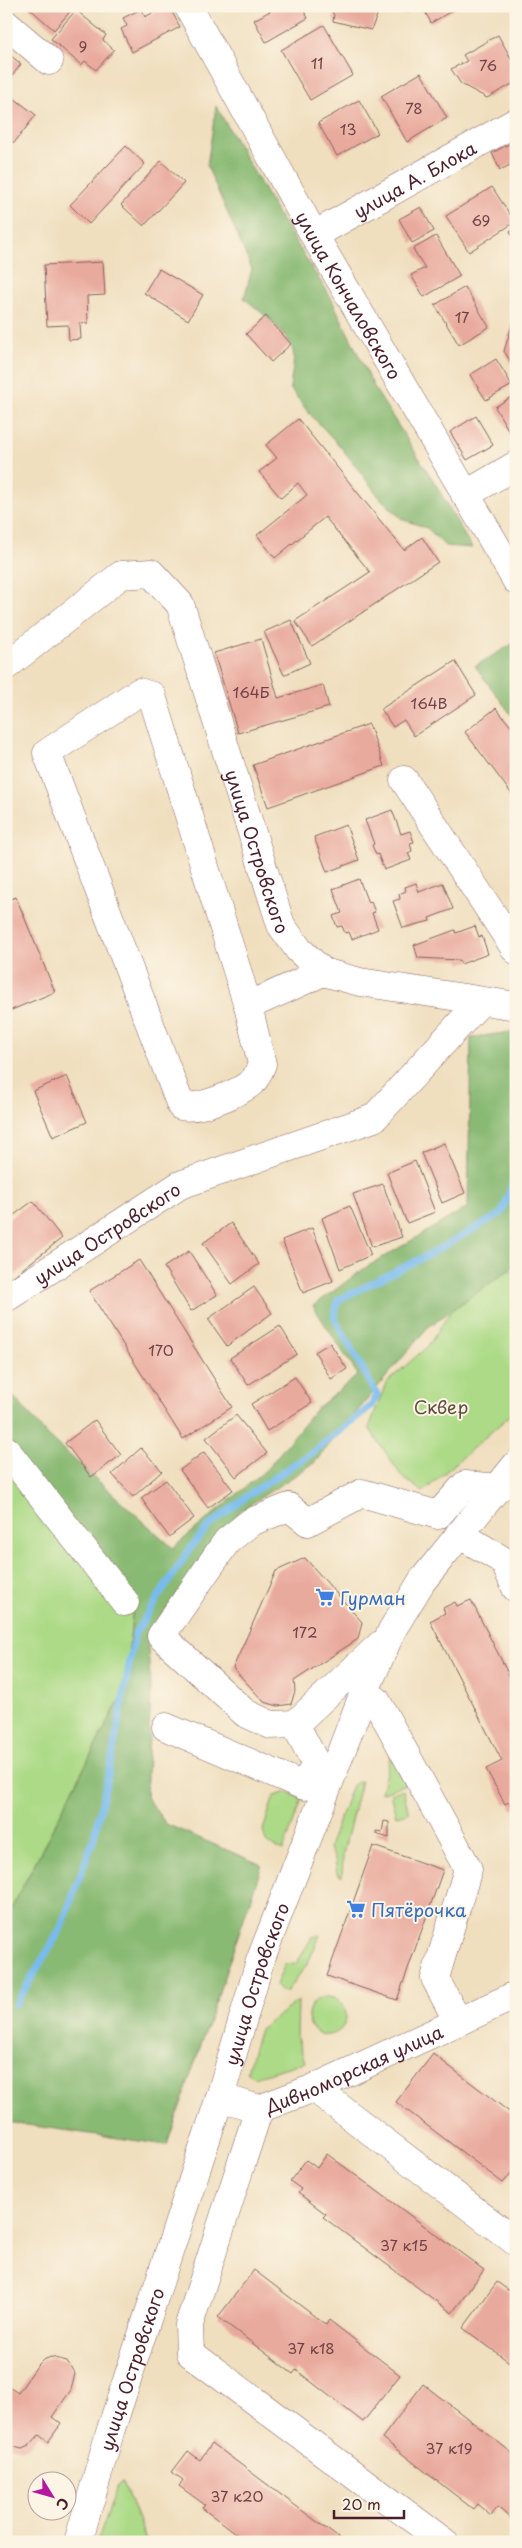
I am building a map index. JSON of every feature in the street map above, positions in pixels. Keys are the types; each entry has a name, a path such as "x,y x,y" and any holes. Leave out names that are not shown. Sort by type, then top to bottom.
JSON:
{"street":[{"name":"улица Кончаловского","path":"188,6 314,235 516,580"},
{"path":"6,24 50,62"},
{"name":"улица А. Блока","path":"314,235 516,122"},
{"path":"465,494 516,465"},
{"name":"улица Островского","path":"6,666 121,575 151,573 180,604 282,925 299,950 323,972 360,982 480,1002 516,1006"},
{"path":"139,692 152,696 248,1006 262,1064 254,1081 236,1092 190,1109 181,1106 47,753 139,692"},
{"path":"404,780 516,950"},
{"path":"248,1006 323,972"},
{"name":"улица Островского","path":"6,1298 180,1185 374,1118 480,1002"},
{"path":"6,1450 125,1602"},
{"name":"улица Островского","path":"78,2542 111,2429 220,2097 260,1961 320,1780 364,1695 389,1637 422,1581 516,1465"},
{"path":"389,1637 294,1724 271,1725 245,1713 161,1636 227,1540 251,1522 289,1507 308,1522 362,1493 438,1515 465,1485 498,1488"},
{"path":"459,1534 510,1555 516,1588"},
{"name":"Дивноморская улица","path":"364,1695 376,1700 468,1869 435,1978 458,2022"},
{"path":"166,1727 304,1786 320,1780 316,1764 294,1724"},
{"name":"Дивноморская улица","path":"220,2097 259,2109 314,2088 516,1996"},
{"path":"314,2088 516,2242"},
{"path":"259,2109 189,2325 190,2353 444,2542"}],"green space":[{"path":"216,106 278,214 331,298 376,391 433,480 472,548 445,546 427,528 402,519 381,499 340,446 308,412 290,388 294,360 293,349 288,339 277,327 244,298 252,269 207,166"},
{"path":"516,642 516,721 475,666"},
{"path":"516,1031 516,1265 428,1327 314,1463 240,1511 147,1634 151,1691 146,1797 166,1824 262,1865 167,2145 6,2122 6,1919 125,1689 133,1606 6,1454 6,1388 48,1436 173,1548 267,1469 315,1410 358,1375 313,1306 365,1268 468,1207 471,1038"},
{"name":"Сквер","path":"479,1268 516,1271 516,1410 423,1492 403,1478 369,1428 386,1383 428,1346"},
{"path":"6,1454 133,1606 125,1689 6,1919"},
{"path":"391,1752 406,1784 381,1793"},
{"path":"361,1781 343,1854 342,1877 337,1873 335,1859 329,1847 352,1785"},
{"path":"403,1790 409,1813 396,1816 390,1793"},
{"path":"288,1792 302,1799 283,1851 266,1842 263,1830 274,1796"},
{"path":"320,1935 308,1963 286,1992 280,1991 276,1985 285,1964 297,1963 312,1937"},
{"path":"327,1997 340,2003 346,2016 340,2029 327,2035 314,2029 308,2016 314,2003"},
{"path":"298,2001 297,2037 305,2062 254,2077 247,2071 260,2029"},
{"path":"123,2482 147,2542 97,2542 117,2487"}],"building":[{"path":"27,6 75,6 54,30"},
{"path":"165,6 169,6 180,27 132,52 121,29 127,26 123,18 141,9 145,17"},
{"path":"270,6 301,6 308,18 266,42 254,20 272,10"},
{"path":"329,6 381,6 371,30 333,21 334,15"},
{"path":"401,6 420,6 408,12 402,11"},
{"path":"422,6 460,6 431,23"},
{"path":"76,10 106,35 103,40 114,50 96,70 85,61 81,65 51,39"},
{"path":"324,25 353,75 310,100 281,50"},
{"path":"498,35 516,67 516,82 487,98 461,84 451,69 467,61 463,55"},
{"path":"10,55 21,64 6,84 6,60"},
{"path":"421,73 447,118 407,142 381,96"},
{"path":"6,92 36,115 14,143 6,136"},
{"path":"359,100 378,133 337,156 318,123"},
{"path":"509,144 516,156 516,162 500,170 492,153"},
{"path":"126,146 145,164 89,224 70,205"},
{"path":"161,161 184,183 144,226 121,205"},
{"path":"492,187 515,222 469,252 446,216"},
{"path":"421,207 434,231 412,243 399,219"},
{"path":"516,229 516,241 510,232"},
{"path":"436,236 460,276 424,297 411,275 425,268 413,249"},
{"path":"103,262 105,295 87,296 88,323 80,324 81,339 69,340 68,325 47,326 44,265"},
{"path":"159,269 203,295 188,320 144,293"},
{"path":"465,287 489,327 459,345 435,305"},
{"path":"266,316 291,344 271,362 246,334"},
{"path":"516,316 516,370 504,351"},
{"path":"496,359 512,385 486,400 470,375"},
{"path":"516,394 516,439 514,440 495,407"},
{"path":"476,416 493,445 467,460 450,432"},
{"path":"298,419 404,550 422,537 438,562 312,646 295,621 370,572 325,517 275,558 257,535 307,495 298,483 281,498 259,472 277,458 266,445"},
{"path":"291,620 310,663 284,675 264,632"},
{"path":"261,639 278,698 323,685 329,707 238,733 214,653"},
{"path":"455,661 476,695 414,736 404,720 393,727 381,709"},
{"path":"496,708 516,733 514,797 465,732"},
{"path":"369,724 384,766 268,807 253,765"},
{"path":"392,810 401,834 410,831 414,842 410,843 412,851 408,853 411,860 384,870 378,854 376,855 372,845 374,844 365,820"},
{"path":"346,825 359,860 327,872 314,837"},
{"path":"359,879 368,903 371,902 375,912 372,913 378,929 352,939 349,932 345,933 342,926 337,927 333,916 342,913 333,889"},
{"path":"416,883 419,892 443,883 453,909 429,918 430,921 403,928 393,901 400,899 399,894 406,891 405,887"},
{"path":"16,897 55,992 9,1011 6,1003 6,901"},
{"path":"475,926 479,937 482,936 488,954 461,964 459,960 418,958 414,945 455,930 456,933"},
{"path":"67,1076 87,1122 53,1137 33,1091"},
{"path":"444,1143 465,1193 442,1203 421,1153"},
{"path":"415,1161 435,1212 407,1223 387,1173"},
{"path":"383,1184 402,1237 372,1247 353,1194"},
{"path":"33,1201 62,1238 11,1278 6,1271 6,1221"},
{"path":"350,1206 371,1255 340,1269 322,1218"},
{"path":"231,1223 259,1264 232,1284 203,1243"},
{"path":"312,1228 333,1281 303,1293 282,1240"},
{"path":"189,1251 217,1295 191,1311 164,1267"},
{"path":"139,1260 232,1407 183,1439 89,1291"},
{"path":"254,1287 272,1313 227,1346 208,1319"},
{"path":"280,1326 297,1354 248,1385 230,1358"},
{"path":"330,1343 347,1369 331,1379 315,1352"},
{"path":"295,1377 312,1403 267,1431 251,1404"},
{"path":"236,1415 267,1453 236,1477 206,1438"},
{"path":"95,1420 121,1455 91,1477 65,1443"},
{"path":"141,1448 162,1471 133,1497 112,1474"},
{"path":"204,1452 233,1490 208,1508 180,1470"},
{"path":"166,1480 194,1518 169,1537 141,1498"},
{"path":"305,1558 362,1622 358,1639 294,1681 295,1691 291,1704 278,1706 264,1702 233,1668 276,1571"},
{"path":"471,1600 516,1689 516,1808 512,1810 509,1802 505,1804 486,1769 502,1761 430,1621 445,1613 443,1608 455,1602 457,1606"},
{"path":"384,1821 389,1822 389,1838 376,1834 376,1831 382,1832"},
{"path":"373,1846 443,1870 397,2000 327,1976"},
{"path":"433,2054 516,2117 516,2167 503,2183 396,2102"},
{"path":"327,2154 484,2270 452,2313 323,2217 326,2214 298,2193 301,2189 290,2181 306,2160 317,2168"},
{"path":"254,2270 326,2325 329,2320 400,2375 363,2422 296,2370 293,2374 218,2317"},
{"path":"497,2282 516,2296 516,2367 463,2328"},
{"path":"51,2357 67,2361 75,2374 71,2390 52,2417 61,2424 48,2442 39,2435 29,2446 22,2449 6,2445 6,2391 9,2387 18,2393 37,2366 43,2360"},
{"path":"423,2384 516,2456 516,2522 497,2507 491,2516 477,2504 473,2509 382,2438"},
{"path":"212,2443 344,2542 247,2542 202,2508 205,2505 179,2486 183,2480 172,2472 188,2451 200,2460"}],"waterway":[{"path":"16,2004 60,1930 93,1841 112,1758 135,1633 192,1546 209,1526 250,1494 313,1452 371,1406 377,1395 334,1317 338,1300 432,1253 502,1213 516,1173"}],"place":[{"name":"Гурман","path":"325,1597"},
{"name":"Пятёрочка","path":"356,1909"}]}
